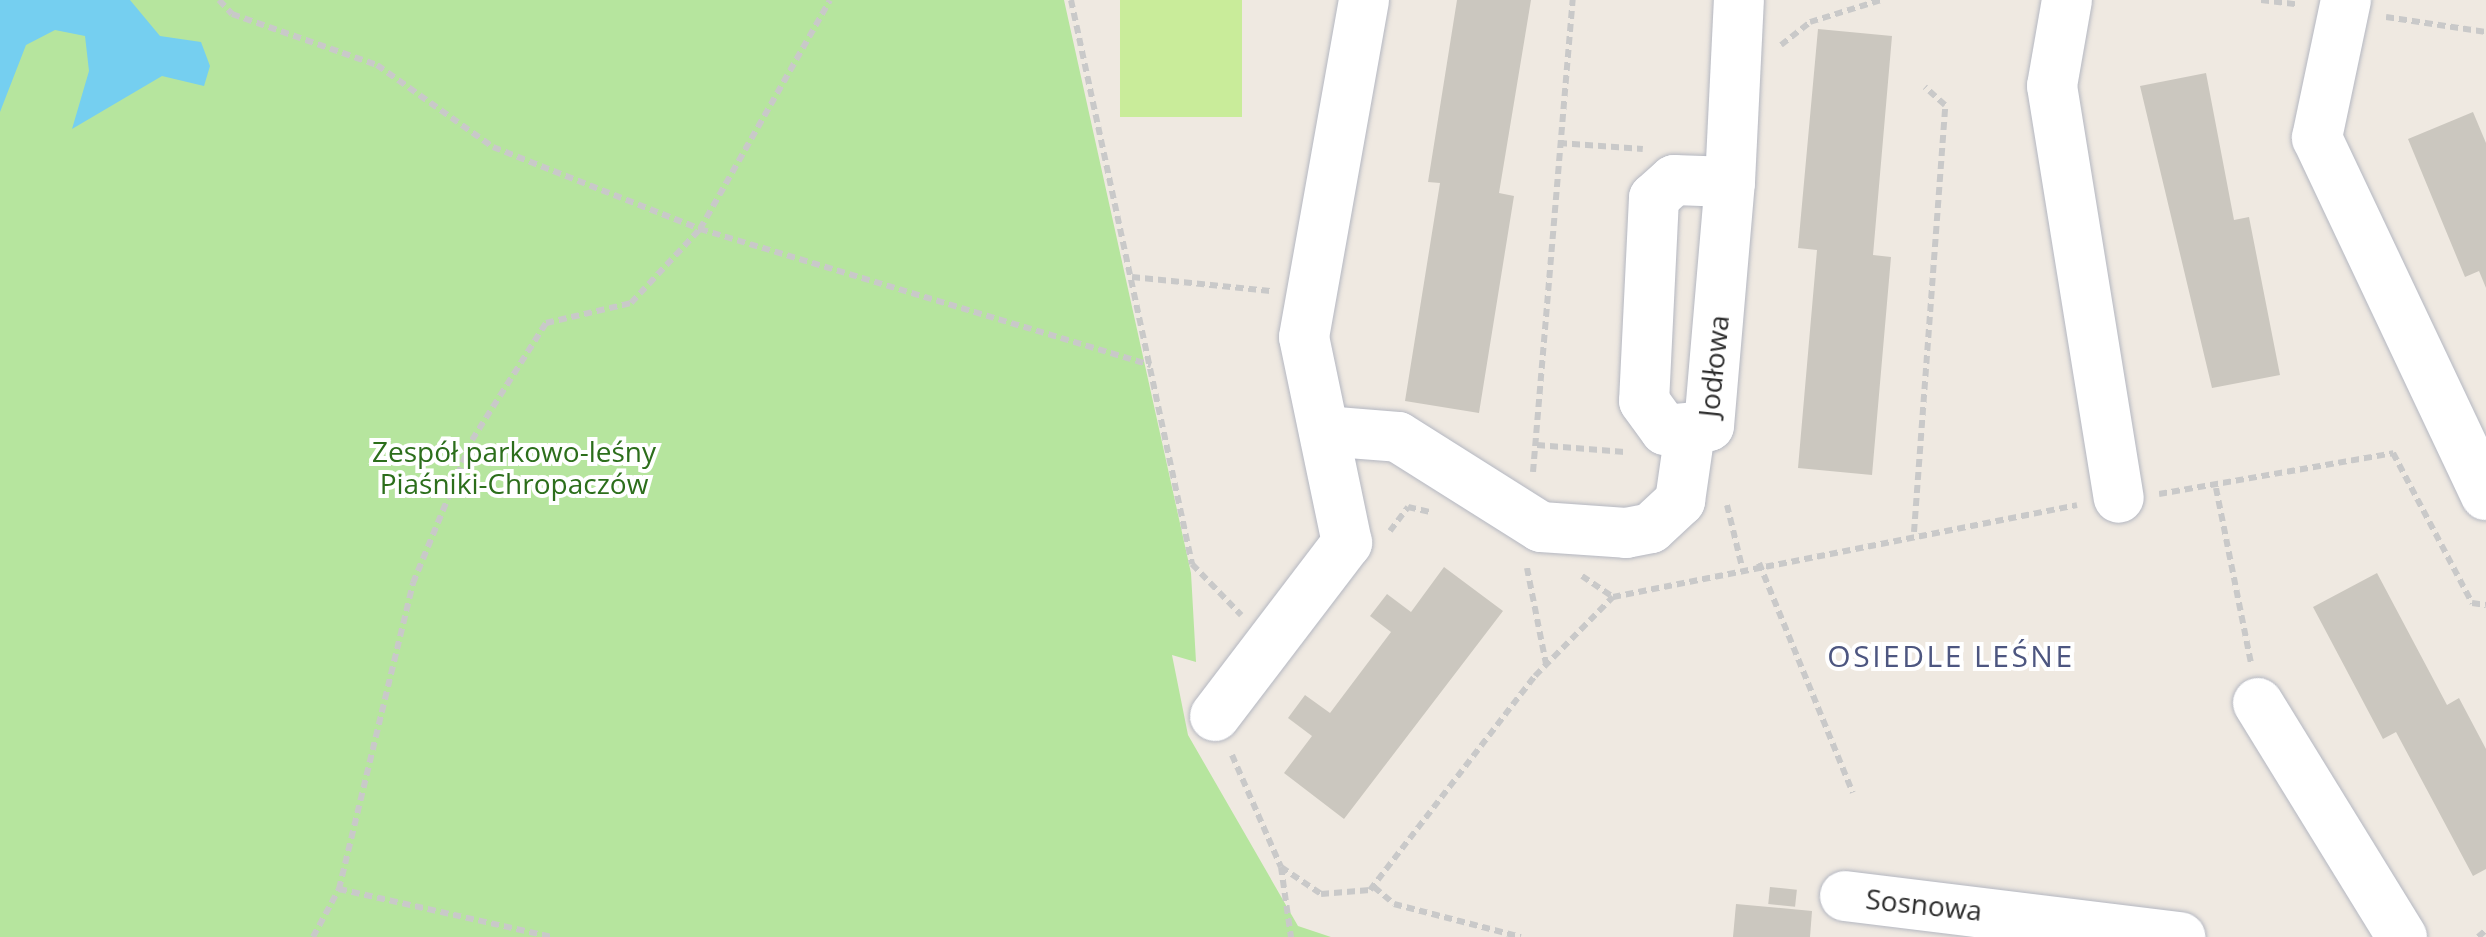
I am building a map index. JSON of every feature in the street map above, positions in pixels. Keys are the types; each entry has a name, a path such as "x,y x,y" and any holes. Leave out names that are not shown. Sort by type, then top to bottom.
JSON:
{"street":[{"path":"1215,716 1346,542 1304,336 1364,0"},
{"name":"Jodłowa","path":"1324,431 1398,437 1525,521 1599,532 1651,528 1680,500 1690,432 1709,426 1730,182 1739,0"},
{"path":"2068,0 2052,86 2119,498"},
{"path":"2344,5 2317,138 2486,495"},
{"path":"1690,432 1665,430 1644,401 1654,198 1674,180 1730,182"},
{"path":"2258,703 2402,937"},
{"name":"Sosnowa","path":"1846,896 2181,937"}],"path":[{"path":"219,0 232,14 376,65 493,147 700,229 1150,365"},
{"path":"313,937 339,889 412,583 472,440 546,323 631,303 700,229 830,0"},
{"path":"1071,0 1192,564 1243,617 1238,633"},
{"path":"1546,665 1525,521 1537,445 1573,0"},
{"path":"2344,5 2486,32"},
{"path":"1374,888 1546,665 1613,598 1914,532 1945,104 1924,88"},
{"path":"1559,142 1662,150"},
{"path":"1132,278 1312,295"},
{"path":"1537,445 1634,452"},
{"path":"2322,468 2394,453 2472,603 2486,605"},
{"path":"2216,488 2258,703"},
{"path":"1379,546 1408,507 1446,517"},
{"path":"1759,563 1853,794"},
{"path":"1568,567 1613,598"},
{"path":"1215,716 1281,866 1290,937"},
{"path":"1281,866 1321,894 1374,888 1394,904 1521,937"},
{"path":"339,889 552,937"},
{"path":"2478,937 2486,930"}],"green space":[{"name":"Zespół parkowo-leśny Piaśniki-Chropaczów","path":"0,0 1064,0 1191,573 1196,662 1172,655 1188,735 1298,926 1331,937 0,937"},
{"path":"1120,0 1242,0 1242,117 1120,117"}],"water":[{"path":"0,0 130,0 160,36 201,42 210,66 204,86 162,76 72,129 89,71 85,36 55,30 26,45 0,112"}],"building":[{"path":"1457,0 1531,0 1499,193 1514,196 1479,413 1405,401 1440,183 1428,182"},
{"path":"1818,29 1892,36 1873,255 1891,257 1872,475 1798,468 1817,250 1798,248"},
{"path":"2206,73 2234,220 2249,217 2280,375 2212,388 2140,86"},
{"path":"2473,112 2486,143 2486,288 2479,271 2465,277 2408,139"},
{"path":"1444,567 1503,611 1344,819 1284,773 1312,736 1288,718 1305,695 1330,713 1391,632 1370,616 1387,594 1411,612"},
{"path":"2377,573 2447,705 2459,698 2486,749 2486,869 2473,876 2396,732 2383,739 2313,607"},
{"path":"1770,887 1797,890 1795,907 1768,904"},
{"path":"1736,904 1812,911 1810,937 1733,937"}],"district":[{"name":"OSIEDLE LEŚNE","path":"1951,656"}]}
